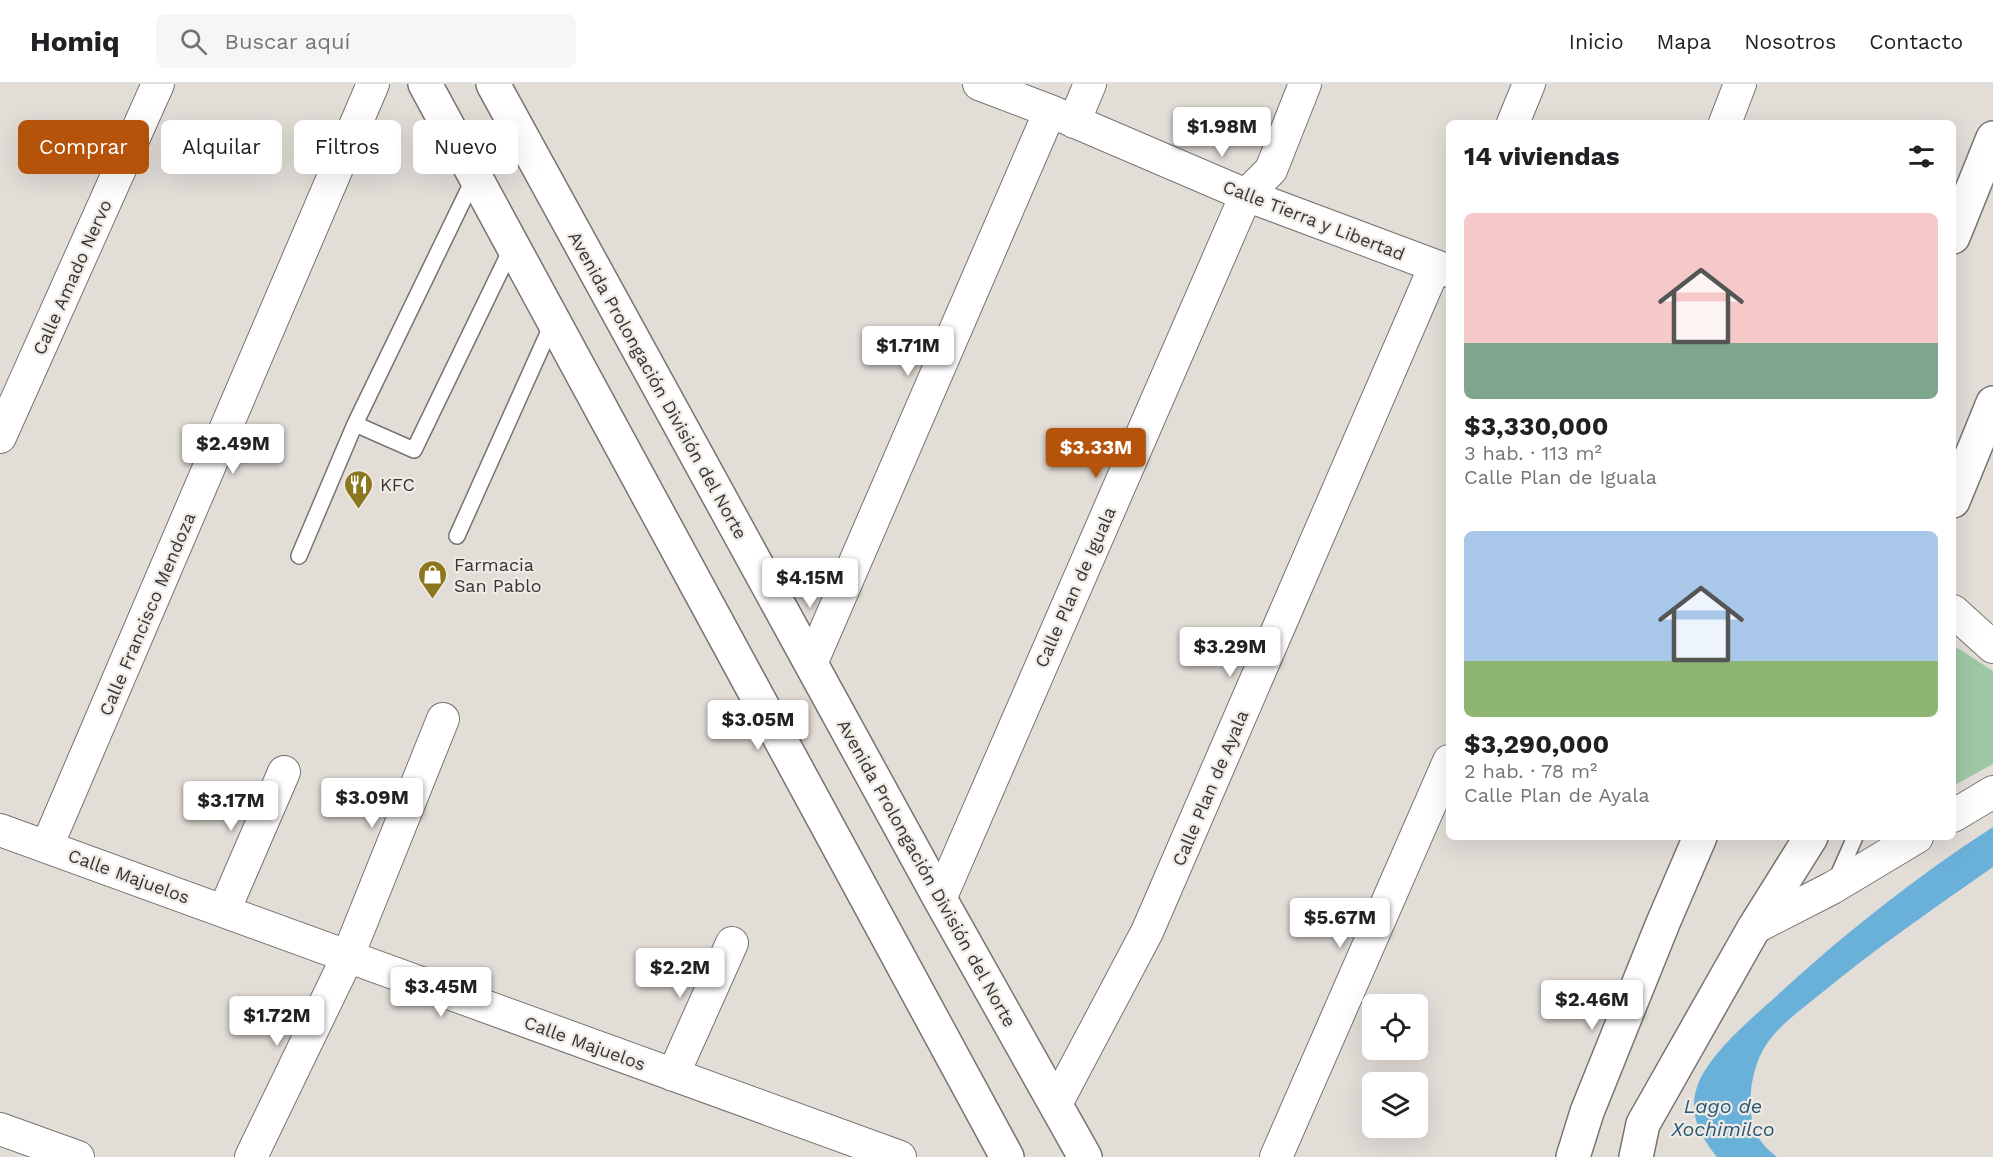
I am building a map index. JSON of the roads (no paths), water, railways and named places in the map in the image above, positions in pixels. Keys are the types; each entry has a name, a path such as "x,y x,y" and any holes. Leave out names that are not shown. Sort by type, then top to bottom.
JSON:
{"main road":[{"path":"425,84 1006,1157"},
{"name":"Avenida Prolongación División del Norte","path":"493,84 940,899 1085,1157"},
{"path":"1956,230 1993,138"},
{"path":"1956,494 1993,403"},
{"path":"1573,1157 1587,1112 1699,840"},
{"path":"1636,1157 1643,1124 1754,927 1809,840"}],"street":[{"name":"Calle Amado Nervo","path":"0,437 158,84"},
{"name":"Calle Francisco Mendoza","path":"47,846 373,84"},
{"name":"Calle Tierra y Libertad","path":"979,84 1062,116 1246,195 1442,269"},
{"path":"811,664 1062,116 1090,84"},
{"name":"Calle Plan de Iguala","path":"940,899 1246,195 1270,170 1305,84"},
{"path":"1515,120 1529,84"},
{"path":"1726,120 1740,84"},
{"name":"Calle Plan de Ayala","path":"1056,1104 1147,932 1442,269"},
{"path":"1956,613 1993,647"},
{"path":"251,1157 347,958 443,719"},
{"path":"1276,1157 1446,768"},
{"path":"224,911 284,772"},
{"path":"1956,814 1993,792"},
{"name":"Calle Majuelos","path":"0,830 347,958 900,1157"},
{"path":"1754,927 1832,888 1912,840"},
{"path":"673,1075 732,943"},
{"path":"0,1129 78,1157"}],"lane":[{"path":"299,556 355,424 475,176"},
{"path":"355,424 414,450 513,245"},
{"path":"457,536 554,321"},
{"path":"1832,888 1854,840"}],"water":[{"name":"Lago de Xochimilco","path":"1993,827 1993,867 1840,978 1784,1024 1766,1045 1753,1076 1751,1112 1758,1136 1777,1157 1717,1157 1701,1133 1694,1106 1697,1087 1718,1052 1797,977 1851,931 1906,888"}],"place":[{"name":"KFC","path":"359,510"},
{"name":"Farmacia San Pablo","path":"433,600"}]}
